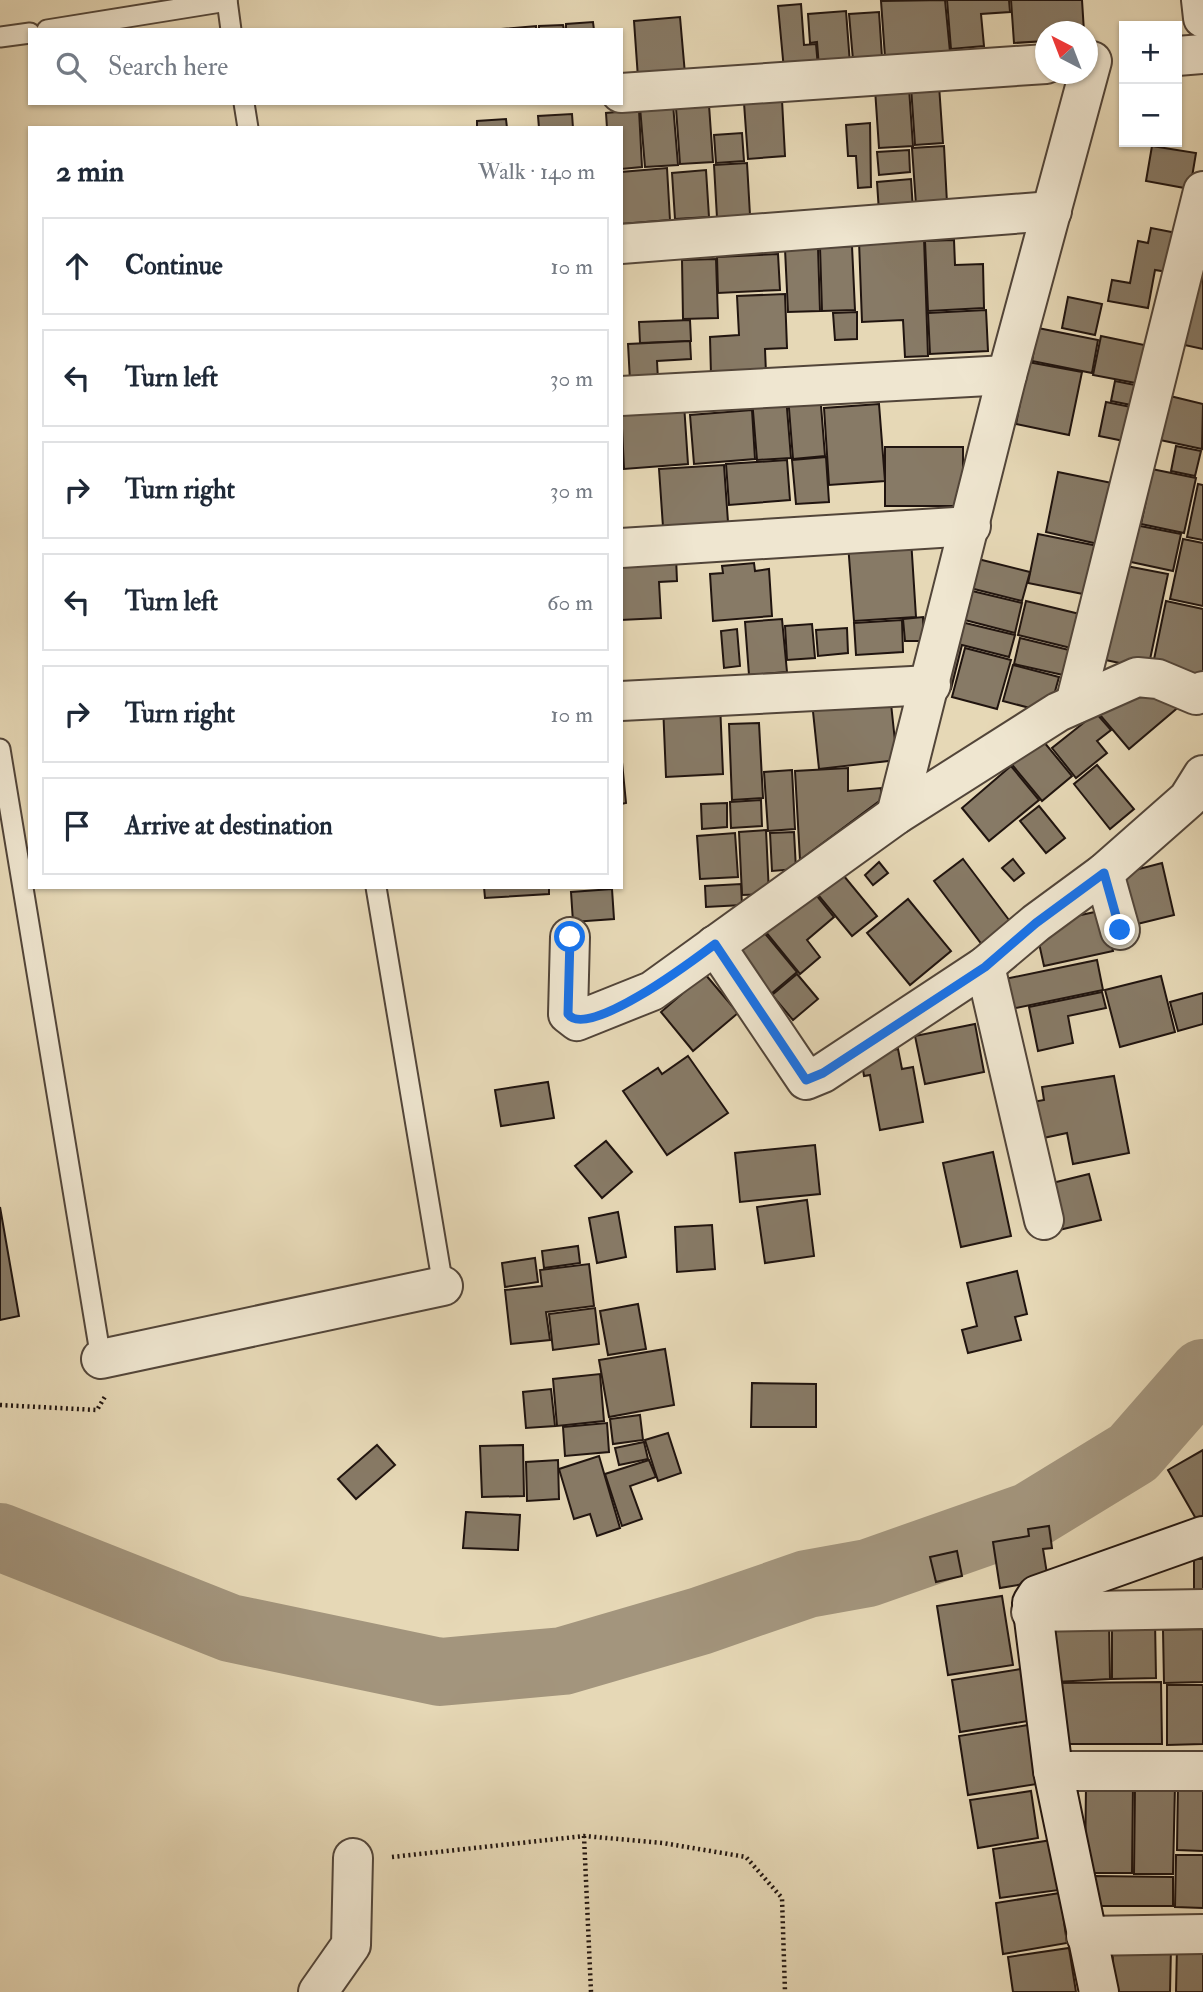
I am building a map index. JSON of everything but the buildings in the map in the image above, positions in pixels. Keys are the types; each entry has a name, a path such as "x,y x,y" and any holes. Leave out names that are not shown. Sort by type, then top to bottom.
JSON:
{"street":[{"path":"1201,0 1203,18"},
{"path":"1182,55 1203,54"},
{"path":"896,815 931,685 1007,375 1052,211 1101,60"},
{"path":"623,93 1035,65"},
{"path":"1075,705 1203,191"},
{"path":"623,244 1052,211"},
{"path":"623,396 1007,375"},
{"path":"623,548 971,526"},
{"path":"570,937 568,1014 577,1021 652,991 896,815 1075,705 1136,677 1158,679 1200,702"},
{"path":"623,701 931,685"},
{"path":"715,944 806,1080 823,1073 985,967 1036,923 1104,873 1188,799 1203,775"},
{"path":"1104,873 1120,930"},
{"path":"985,967 1044,1220"},
{"path":"101,1359 443,1286"},
{"path":"1099,1992 1053,1771 1031,1603 1037,1595 1203,1536"},
{"path":"1031,1612 1203,1609"},
{"path":"1053,1771 1203,1771"},
{"path":"318,1992 351,1945 353,1858"},
{"path":"1086,1936 1203,1934"}],"lane":[{"path":"59,28 227,1 232,28"},
{"path":"0,37 28,33"},
{"path":"244,105 248,126"},
{"path":"0,749 101,1359"},
{"path":"376,889 443,1286"}],"path":[{"path":"0,1405 97,1410 111,1388 101,1359"},
{"path":"353,1858 420,1856 584,1836 663,1843 746,1857 782,1898 785,1992"},
{"path":"584,1836 591,1992"}],"waterway":[{"path":"0,1537 230,1628 440,1672 563,1661 700,1621 807,1584 868,1573 1030,1516 1133,1453 1203,1373"}],"route":[{"path":"570,937 568,1014 571,1019 577,1021 603,1013 652,991 715,944 806,1080 823,1073 985,967 1036,923 1104,873 1120,930"}]}
